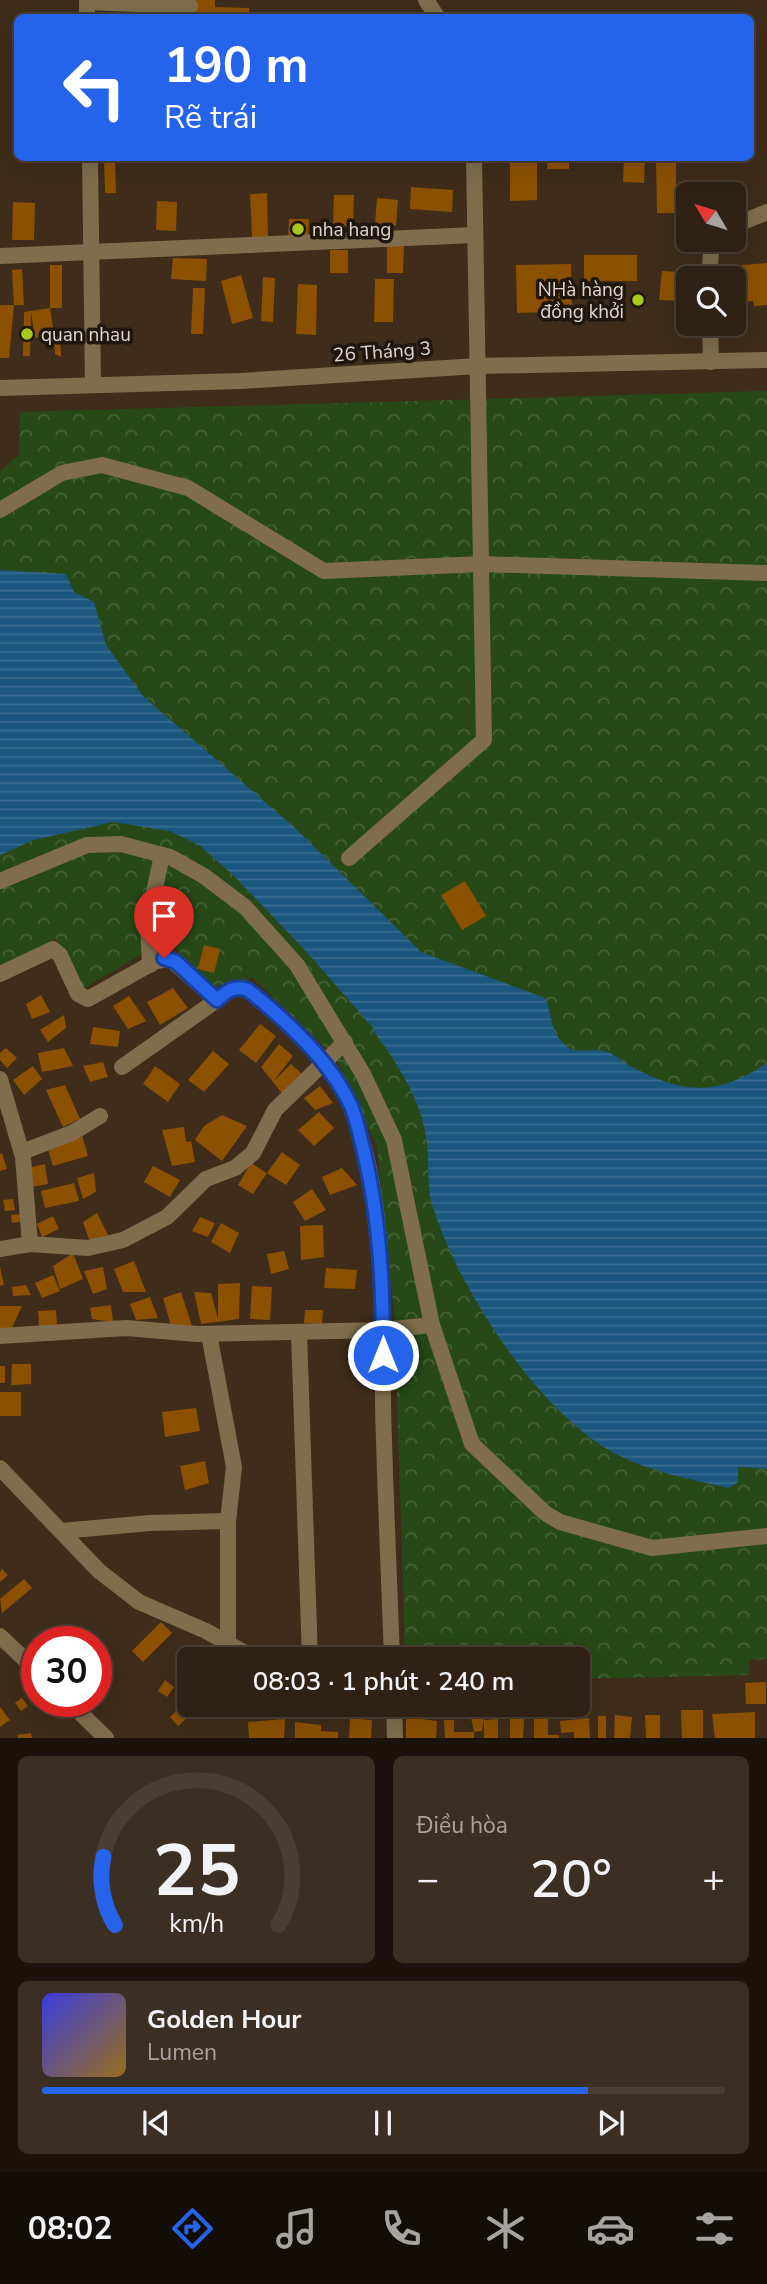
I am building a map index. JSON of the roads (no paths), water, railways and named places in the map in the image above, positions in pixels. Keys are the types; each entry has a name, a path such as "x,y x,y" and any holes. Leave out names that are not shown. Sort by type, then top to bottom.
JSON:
{"street":[{"path":"87,7 190,6"},
{"path":"90,161 93,385"},
{"path":"349,858 484,740 474,161"},
{"path":"746,221 767,212"},
{"path":"0,256 475,235"},
{"path":"710,336 711,362"},
{"name":"26 Tháng 3","path":"0,388 240,382 478,366 767,360"},
{"path":"0,510 62,473 102,465 188,488 324,571 481,564 767,573"},
{"path":"0,881 87,845 121,844 162,855 204,876 245,907 297,965 345,1042 394,1140 432,1325 472,1444 545,1513 560,1522 652,1548 767,1536"},
{"path":"150,965 148,921 162,855"},
{"path":"1,974 53,949 60,956 78,994 88,999 150,965 170,958 217,1000"},
{"path":"122,1067 228,990 239,986 248,990 322,1062 352,1108 369,1175 383,1284 393,1647"},
{"path":"0,1249 30,1244 88,1248 123,1240 167,1217 206,1179 235,1168 253,1153 275,1110 345,1042"},
{"path":"0,1079 22,1152 30,1244"},
{"path":"22,1152 72,1133 100,1116"},
{"path":"0,1336 126,1328 209,1334 383,1330 432,1325"},
{"path":"299,1333 310,1647"},
{"path":"209,1334 234,1467 228,1521 228,1643"},
{"path":"0,1468 99,1571 139,1602 235,1647"},
{"path":"62,1531 149,1523 228,1521"},
{"path":"0,1636 21,1656"},
{"path":"84,1717 106,1738"},
{"path":"395,1717 396,1738"}],"water":[{"path":"0,570 66,574 74,592 94,602 106,645 143,696 296,829 421,952 545,998 555,1031 567,1047 578,1051 608,1052 654,1078 687,1087 718,1086 750,1074 767,1063 767,1469 738,1467 738,1482 729,1488 672,1475 618,1455 588,1436 559,1411 505,1346 460,1273 432,1204 427,1144 418,1106 397,1065 371,1028 375,1030 303,948 233,875 199,845 169,831 113,822 34,840 0,855"}],"place":[{"name":"nha hang","path":"298,229"},
{"name":"NHà hàng đồng khởi","path":"638,300"},
{"name":"quan nhau","path":"27,334"}]}
